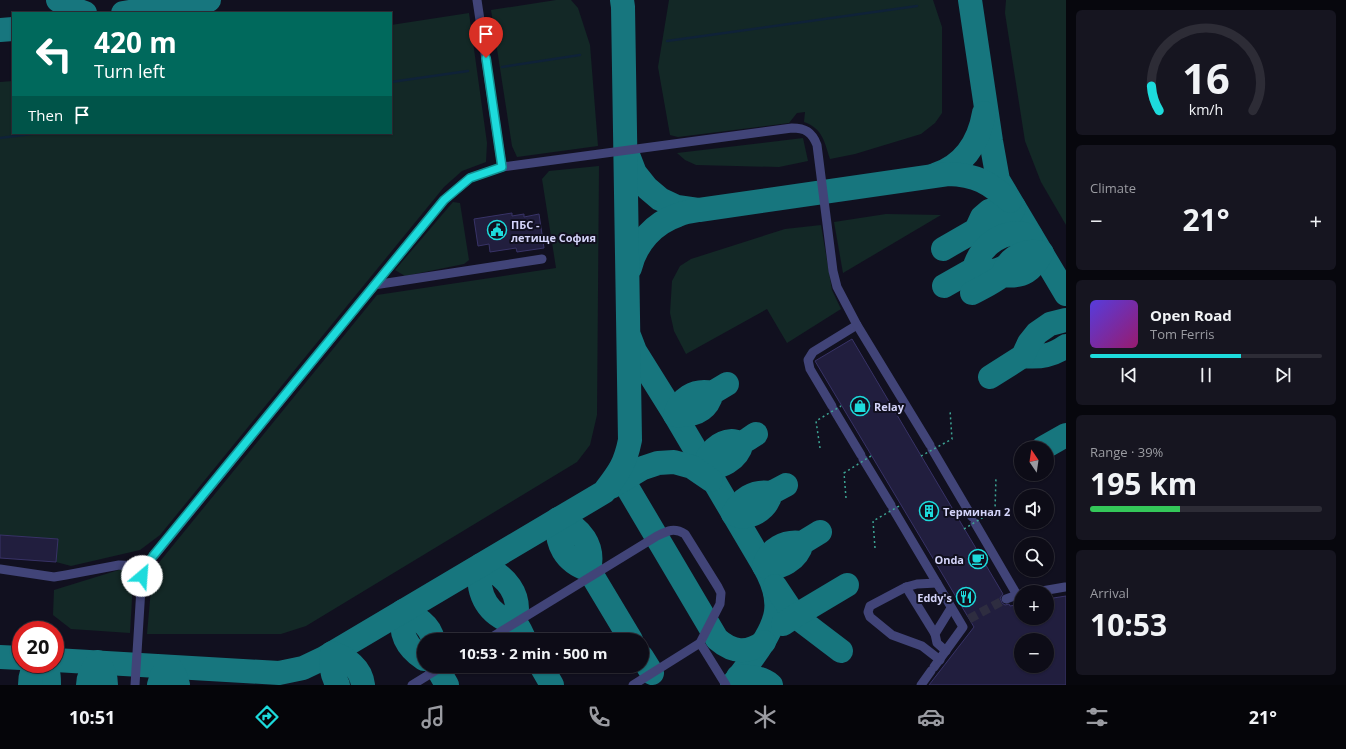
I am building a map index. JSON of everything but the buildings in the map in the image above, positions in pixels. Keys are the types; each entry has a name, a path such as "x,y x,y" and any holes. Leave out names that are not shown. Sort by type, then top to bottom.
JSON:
{"lane":[{"path":"477,0 502,167"},
{"path":"135,685 142,576 146,566 444,200 470,178 502,167 792,128 800,128 808,131 814,137 817,145 832,271 837,287 857,325 1014,586"},
{"path":"374,285 542,259"},
{"path":"857,325 813,352 808,360 810,369 836,407 895,506 952,608 966,623 921,685"},
{"path":"498,633 656,536 668,530 674,529 680,531 685,534 718,587 721,593 720,604 700,643 633,685"},
{"path":"0,569 54,576 66,576 119,565 146,566"},
{"path":"935,666 922,646 892,635 868,614 868,609 870,606 906,587 917,584 937,583"},
{"path":"906,587 935,634 937,643 946,651"},
{"path":"1054,590 1065,588"},
{"path":"1006,599 1014,596"},
{"path":"935,634 952,608"},
{"path":"700,643 726,685"},
{"path":"412,685 432,673"}],"path":[{"path":"820,448 816,421 836,407"},
{"path":"921,456 952,440 950,410"},
{"path":"846,498 844,472 865,456"},
{"path":"964,529 995,510 996,477"},
{"path":"875,548 873,521 895,506"}],"green space":[{"path":"556,0 571,0 578,8 590,45 598,146 517,157 512,146 491,10"},
{"path":"669,0 933,0 942,27 942,113 935,123 921,134 855,154 830,159 822,136 815,128 804,122 805,112 797,113 789,123 678,137 670,135 658,67"},
{"path":"1006,0 1066,0 1066,225 1041,182 1025,141 1005,13"},
{"path":"469,13 487,143 486,162 462,171 444,187 160,535 140,550 71,566 56,562 58,539 0,535 0,82 12,81 12,134 392,134 392,25"},
{"path":"803,138 808,161 779,167 696,165 685,160 677,153"},
{"path":"599,166 597,415 590,445 577,462 306,626 281,634 147,634 151,589 157,565 377,295 556,268 542,179 549,171"},
{"path":"453,202 460,203 469,260 464,264 405,276 395,270"},
{"path":"886,214 941,215 843,273 834,222"},
{"path":"821,225 832,290 841,309 787,343 767,309 686,354 674,331 670,313 672,281 680,266 691,259 785,229"},
{"path":"122,569 130,574 133,582 130,633 71,629 64,624 64,621 61,621 53,615 54,590"}],"waterway":[{"path":"667,41 917,6"},
{"path":"502,67 580,55"},
{"path":"392,82 468,71"},
{"path":"0,138 30,134"}],"taxiway":[{"path":"58,0 71,8 82,12"},
{"path":"130,12 209,0"},
{"path":"64,661 279,673 303,668 324,658 604,492 621,468 630,440 622,0"},
{"path":"970,0 998,180 1066,294"},
{"path":"0,30 12,29"},
{"path":"935,175 946,171 955,165 969,151 982,124 984,113"},
{"path":"628,155 635,173 647,188 660,199 677,207 698,210"},
{"path":"630,268 641,242 647,235 661,223 691,211 948,174 967,176 982,181 1010,201"},
{"path":"943,249 976,230 982,217 989,211 999,208 1014,207 1008,219 1000,226 989,230 976,230"},
{"path":"944,286 974,269 976,262 984,249 996,240 1003,236 1018,233 1031,236 1024,250 1008,265 1001,269 986,272 974,269"},
{"path":"972,293 1000,277 1009,263 1017,256 1031,252 1042,253 1039,259 1027,272 1010,276 1003,275"},
{"path":"990,377 1023,356 1029,343 1037,333 1050,324 1066,320"},
{"path":"630,338 635,351 675,415 764,566 775,591 776,612 769,633 741,675 732,685"},
{"path":"1023,356 1045,356 1066,346"},
{"path":"712,393 706,405 698,412 687,415 675,415 680,404 689,396 699,392 712,393 727,384"},
{"path":"742,443 737,454 728,462 716,466 704,465 711,452 722,443 732,441 741,442 748,440 756,434"},
{"path":"1054,442 1066,435"},
{"path":"611,487 643,468 658,463 674,462 692,467 711,480"},
{"path":"623,480 717,639 729,647 740,650 752,649 764,642"},
{"path":"771,493 766,504 751,515 739,516 733,514 740,504 753,494 765,492 771,493 786,485"},
{"path":"558,519 573,527 584,538 590,553 589,570 574,562 563,551 558,536 558,519"},
{"path":"802,543 797,554 788,562 776,567 764,566 766,560 778,547 784,544 796,542 802,543 820,532"},
{"path":"515,622 517,612 516,603 514,594 510,587 498,574 481,565 481,589 486,603 504,619 516,624 522,633"},
{"path":"589,570 627,633"},
{"path":"783,624 847,585"},
{"path":"775,586 795,616 841,651"},
{"path":"417,653 408,644 403,633 403,611 426,625 430,633"},
{"path":"338,685 332,670 332,653 352,664 362,679 363,685"},
{"path":"0,657 12,658"},
{"path":"88,685 91,673 98,662 104,673 106,685"},
{"path":"159,685 162,675 170,667 175,675 178,685"},
{"path":"649,668 652,673"},
{"path":"30,685 31,673"},
{"path":"48,673 49,685"},
{"path":"440,673 447,685"},
{"path":"545,673 552,685"},
{"path":"740,685 738,677 755,678 771,685"}],"tunnel":[{"path":"969,619 1006,599"}],"place":[{"name":"ПБС - летище София","path":"497,230"},
{"name":"Relay","path":"860,406"},
{"name":"Терминал 2","path":"929,511"},
{"name":"Onda","path":"978,559"},
{"name":"Eddy's","path":"966,597"}],"route":[{"path":"142,576 146,566 153,556 444,200 470,178 502,167 486,58"}]}
